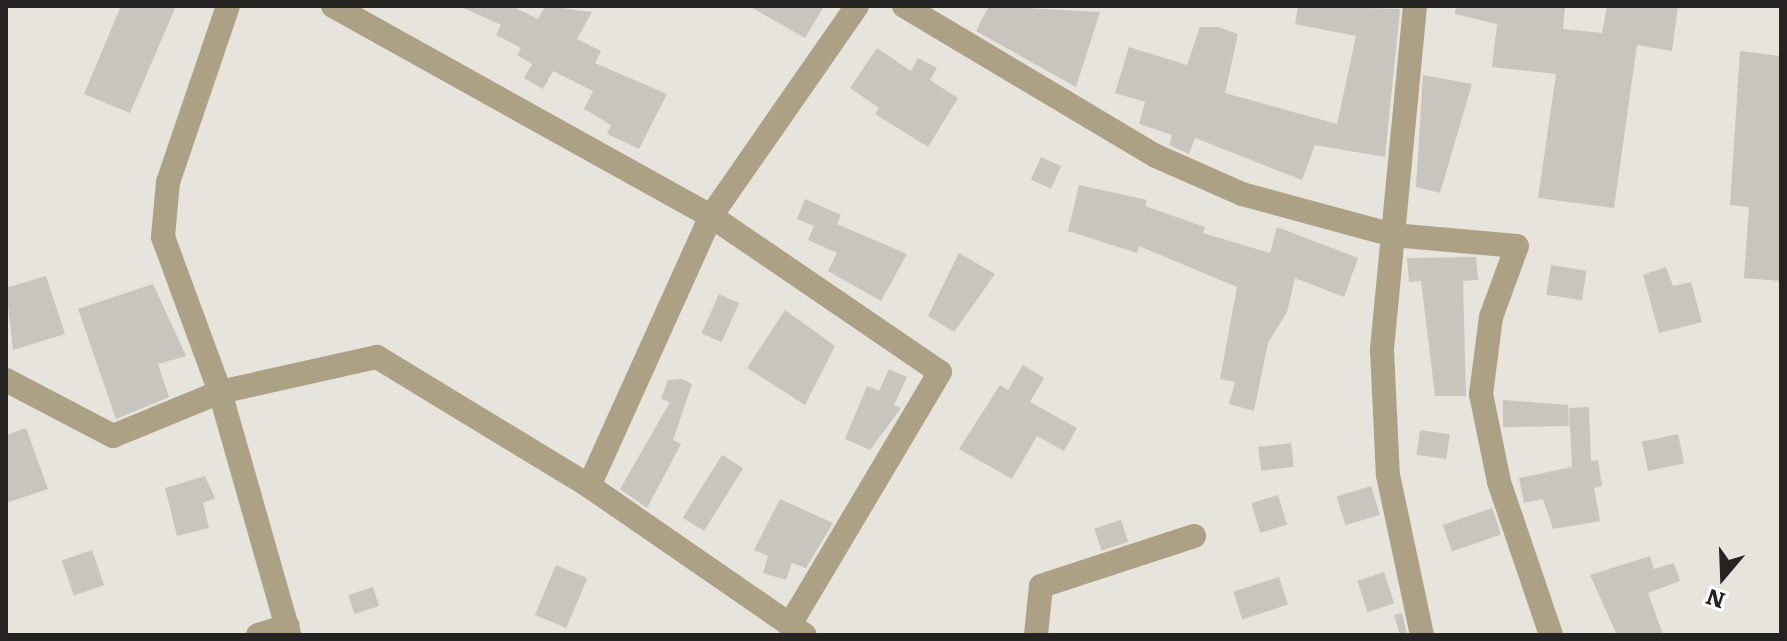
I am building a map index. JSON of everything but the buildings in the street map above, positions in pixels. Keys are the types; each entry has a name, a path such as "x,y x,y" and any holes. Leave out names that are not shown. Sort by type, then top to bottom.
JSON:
{"street":[{"path":"228,6 168,182 163,237 220,392 288,630 258,635"},
{"path":"6,380 113,436 220,392 377,357 589,486 797,630 940,372 711,216 333,6"},
{"path":"589,486 711,216 857,6"},
{"path":"904,6 1156,156 1242,194 1393,235 1517,246 1491,317 1481,394 1499,482 1551,635"},
{"path":"1415,6 1382,350 1388,475 1422,635"},
{"path":"1036,635 1041,586 1194,536"}]}
